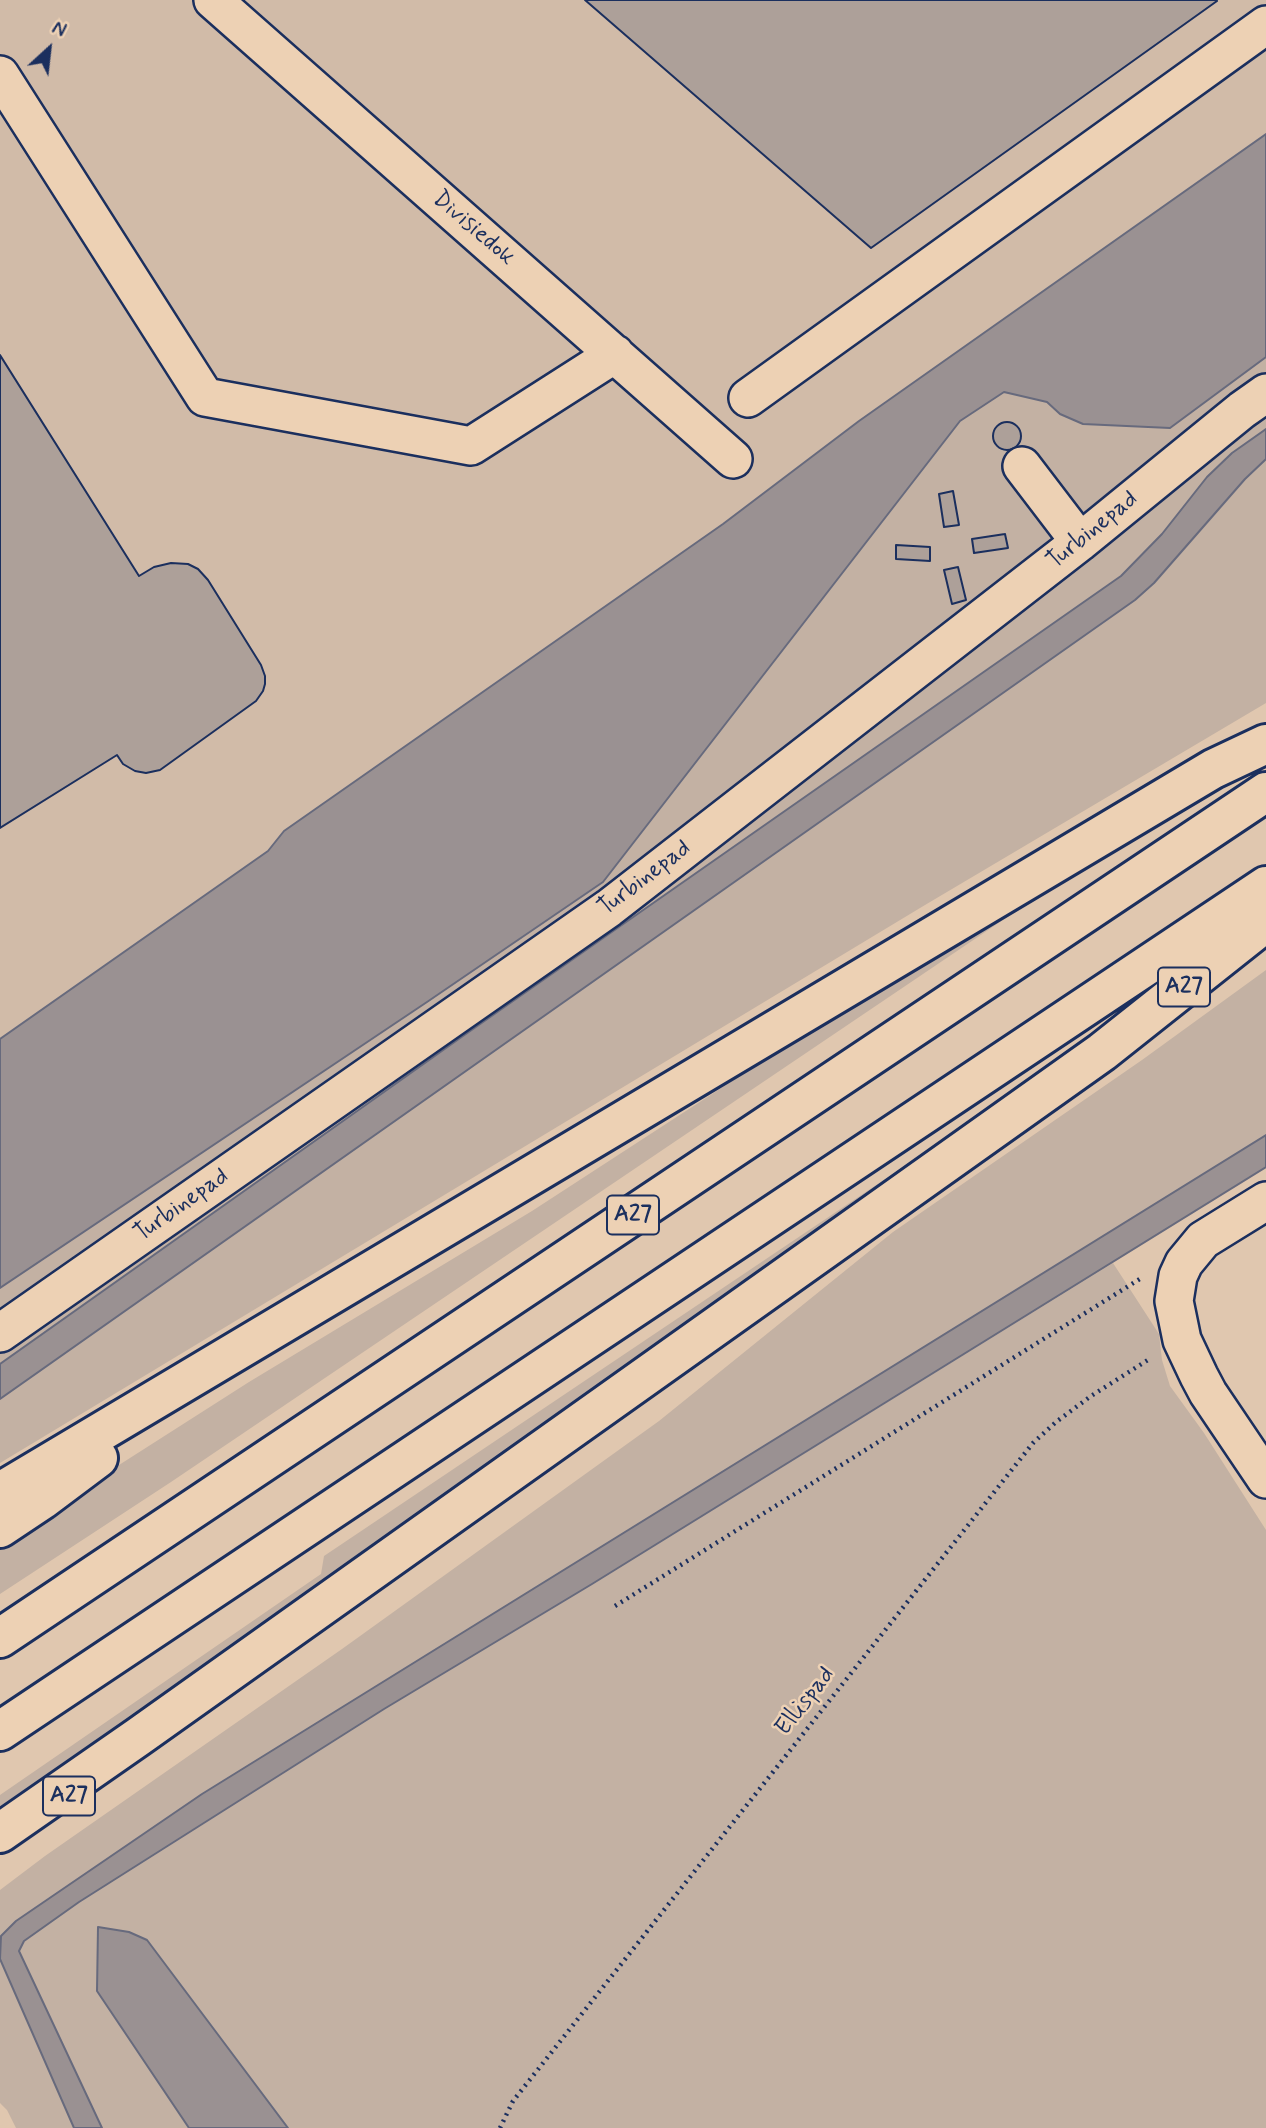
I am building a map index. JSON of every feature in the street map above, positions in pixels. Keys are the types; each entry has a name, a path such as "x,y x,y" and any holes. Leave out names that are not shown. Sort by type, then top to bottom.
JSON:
{"highway":[{"path":"0,1492 1213,769 1266,744"},
{"name":"A27","path":"0,1638 1266,792"},
{"name":"A27","path":"0,1731 1266,886"},
{"name":"A27","path":"0,1833 1102,1052 1266,922"},
{"path":"0,1528 42,1500 257,1340"},
{"name":"A27","path":"0,1855 138,1737"}],"street":[{"name":"Divisiedok","path":"213,0 733,459"},
{"path":"748,398 1266,25"},
{"path":"0,75 205,397 471,446 615,354"},
{"name":"Turbinepad","path":"0,1333 609,908 1080,542 1266,393"},
{"path":"1022,466 1080,542"},
{"path":"1266,1201 1203,1240 1184,1262 1178,1276 1174,1301 1182,1340 1208,1393 1266,1479"}],"path":[{"path":"615,1606 1144,1277"},
{"name":"Ellispad","path":"500,2128 513,2101 1033,1443 1091,1396 1182,1340"}],"shaded area":[{"path":"0,0 1266,0 1266,134 859,421 723,524 284,831 268,851 0,1039"},
{"path":"1266,134 1266,357 1170,428 1083,424 1060,414 1047,402 1004,392 960,421 603,882 0,1288 0,1039 268,851 284,831 723,524 859,421"},
{"path":"1266,357 1266,429 1232,453 1207,477 1162,534 1121,576 0,1364 0,1288 603,881 960,421 1004,392 1047,402 1060,414 1170,428"},
{"path":"1266,429 1266,459 1245,479 1154,583 1135,600 0,1399 0,1364 1121,576 1162,534 1207,477 1232,453"},
{"path":"1266,459 1266,703 925,905 0,1463 0,1399 1135,600 1154,583 1245,479"},
{"path":"1111,847 171,1482 0,1594 0,1541 249,1382 532,1211 932,951"},
{"path":"1266,970 1266,1135 202,1794 16,1921 0,1938 0,1890 659,1421 893,1232 1142,1060"},
{"path":"1083,1046 0,1821 0,1795 321,1574 324,1556"},
{"path":"1266,1135 1266,1167 592,1584 384,1709 79,1902 24,1941 19,1951 102,2128 74,2128 0,1959 1,1936 16,1921 202,1794"},
{"path":"1113,1263 1159,1334 1162,1360 1170,1386 1204,1433 1266,1530 1266,2128 288,2128 147,1940 97,1991 189,2128 102,2128 19,1951 24,1941 79,1902 384,1709"},
{"path":"98,1927 129,1932 147,1940 288,2128 189,2128 97,1991"},
{"path":"0,1959 74,2128 16,2128 7,2110 0,2103"}],"building":[{"path":"585,0 1215,0 1217,1 871,248"},
{"path":"0,355 139,576 154,567 171,563 188,564 198,569 208,580 261,665 265,684 256,701 160,770 146,773 135,771 123,764 117,755 0,828"},
{"path":"1007,422 1017,426 1021,436 1017,446 1007,450 997,446 993,436 997,426"},
{"path":"953,491 959,525 944,527 939,494"},
{"path":"1005,534 1008,548 974,553 972,539"},
{"path":"896,545 930,547 930,561 896,559"},
{"path":"958,567 966,600 952,604 944,570"}]}
